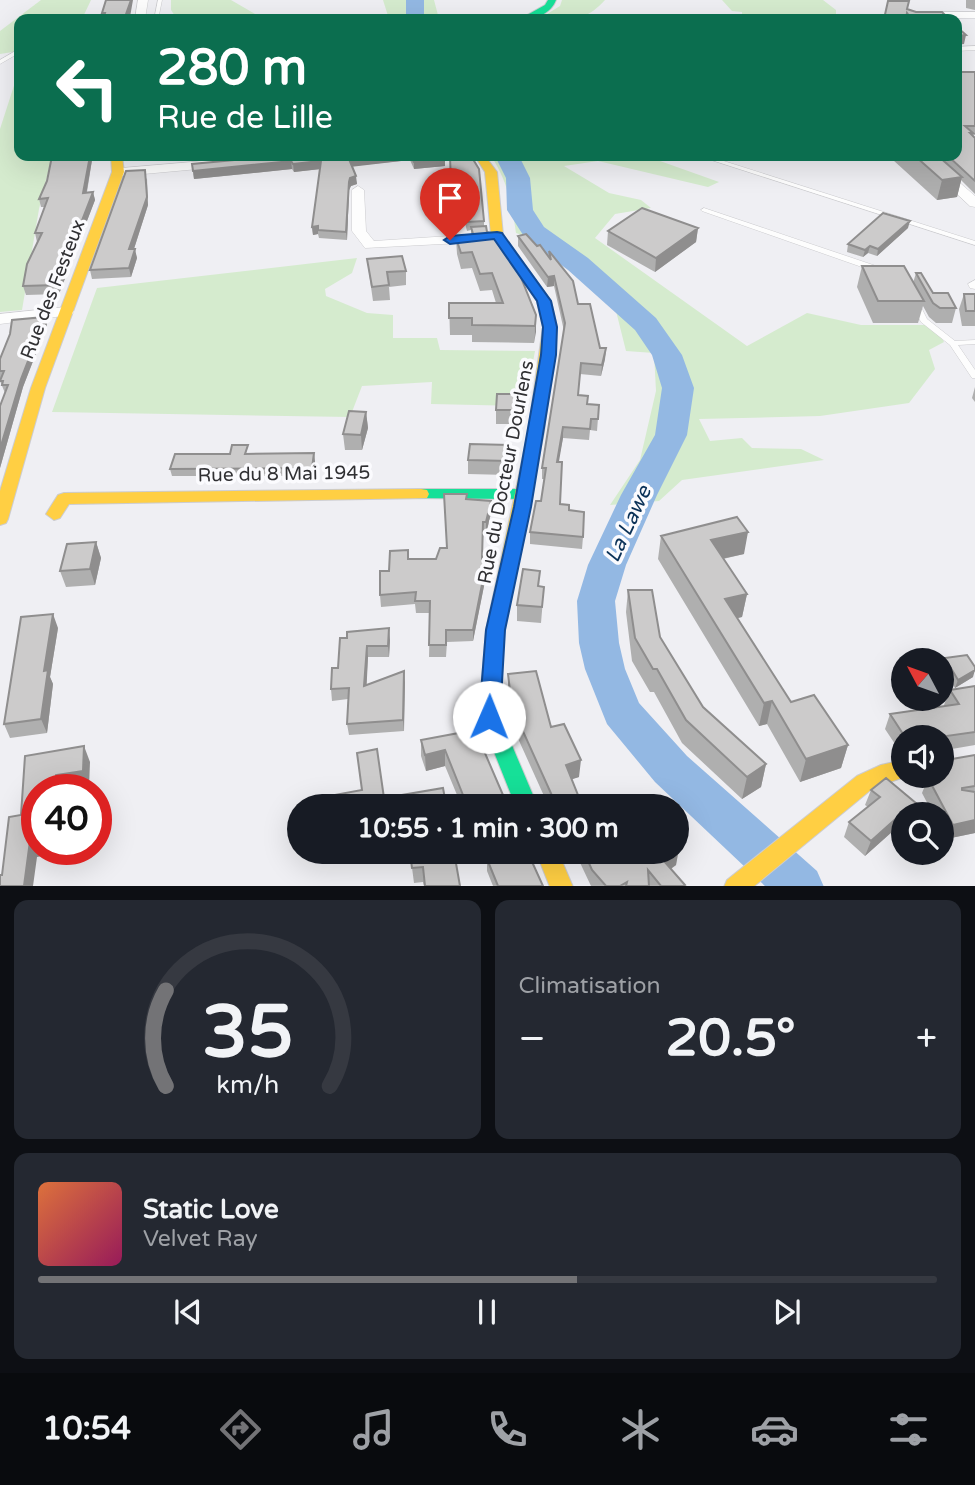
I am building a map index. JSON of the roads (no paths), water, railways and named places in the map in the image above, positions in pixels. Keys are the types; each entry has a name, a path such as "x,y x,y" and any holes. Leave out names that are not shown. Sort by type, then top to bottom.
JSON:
{"street":[{"path":"534,14 549,7 552,0"},
{"path":"914,14 916,3"},
{"path":"358,190 359,231 370,245 497,235 491,172 483,161"},
{"path":"928,161 975,203"},
{"path":"118,164 226,163"},
{"name":"Rue des Festeux","path":"0,519 38,388 118,164"},
{"name":"Rue du Docteur Dourlens","path":"497,235 544,301 550,327 548,355 523,494 495,630 489,717 522,794"},
{"path":"0,319 66,312"},
{"name":"Rue du 8 Mai 1945","path":"54,514 64,499 303,494 523,494"},
{"path":"736,886 865,782 891,772"},
{"path":"552,864 562,886"}],"lane":[{"path":"718,161 975,243"},
{"path":"704,210 891,275"},
{"path":"910,295 924,320 953,343 975,376"},
{"path":"953,343 975,341"}],"waterway":[{"name":"La Lawe","path":"415,0 415,14"},
{"name":"La Lawe","path":"510,161 518,178 520,210 534,232 578,264 646,324 667,355 678,388 671,435 639,495 607,565 596,601 599,643 605,669 622,712 671,769 799,886"}]}
